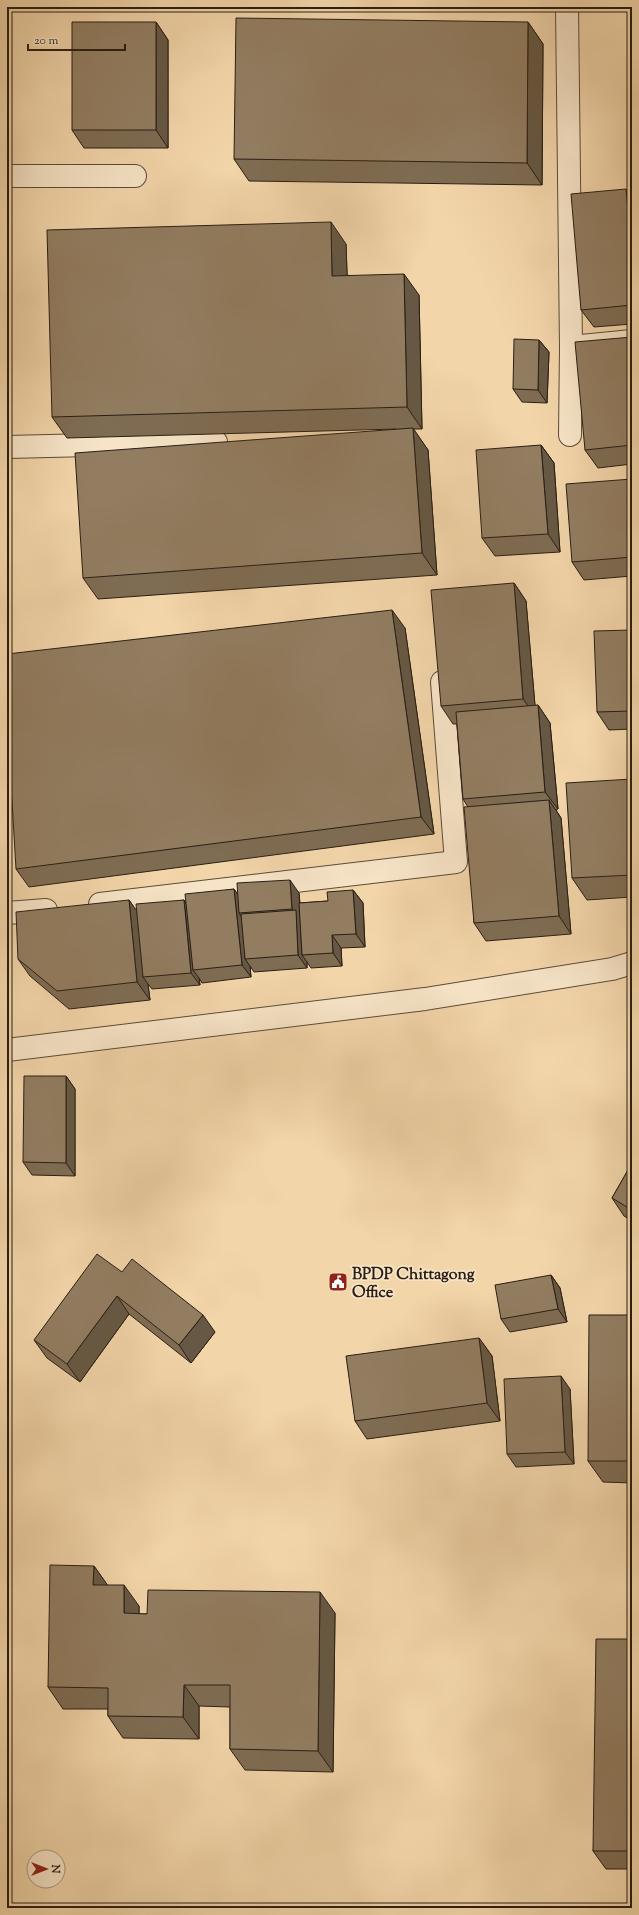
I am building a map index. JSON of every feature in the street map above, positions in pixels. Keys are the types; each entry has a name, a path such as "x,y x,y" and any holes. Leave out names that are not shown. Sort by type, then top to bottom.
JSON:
{"street":[{"path":"567,7 571,347 570,435"},
{"path":"7,176 135,176"},
{"path":"571,347 632,341"},
{"path":"7,447 216,442"},
{"path":"7,913 456,862 442,680"},
{"path":"7,1050 425,999 612,969 632,963"}],"building":[{"path":"236,18 528,22 527,163 234,159"},
{"path":"72,22 156,22 156,130 72,130"},
{"path":"626,189 632,253 632,305 581,310 571,194"},
{"path":"331,222 332,276 404,274 407,407 52,417 47,230"},
{"path":"632,337 632,445 585,450 575,342"},
{"path":"514,339 539,340 538,390 513,389"},
{"path":"413,428 422,553 83,578 75,453"},
{"path":"541,445 548,534 482,538 476,450"},
{"path":"632,479 632,557 572,562 566,484"},
{"path":"514,583 523,699 441,706 431,590"},
{"path":"392,610 421,817 16,869 7,717 7,654"},
{"path":"632,630 632,711 597,712 594,631"},
{"path":"538,705 545,792 463,799 456,712"},
{"path":"632,779 632,875 572,878 566,783"},
{"path":"549,800 559,916 474,923 464,807"},
{"path":"290,880 292,909 239,913 237,883"},
{"path":"234,889 242,965 193,970 185,894"},
{"path":"353,890 356,934 332,935 333,953 302,955 299,903 328,901 327,892"},
{"path":"129,900 137,982 57,991 18,959 16,912"},
{"path":"184,900 191,973 143,977 136,904"},
{"path":"296,910 298,955 245,959 241,914"},
{"path":"24,1076 66,1076 66,1163 23,1162"},
{"path":"632,1163 632,1210 612,1198"},
{"path":"97,1254 122,1272 132,1259 203,1315 179,1345 117,1296 67,1364 34,1340"},
{"path":"551,1275 558,1309 501,1319 495,1285"},
{"path":"589,1315 632,1315 632,1461 588,1461"},
{"path":"479,1338 487,1403 355,1421 346,1356"},
{"path":"561,1376 565,1452 507,1454 504,1379"},
{"path":"50,1565 94,1566 93,1585 124,1585 124,1613 147,1614 148,1590 320,1592 318,1751 230,1749 230,1685 184,1685 183,1717 108,1716 108,1688 48,1687"},
{"path":"596,1639 632,1639 632,1851 593,1851"}],"place":[{"name":"BPDP Chittagong Office","path":"338,1282"}]}
